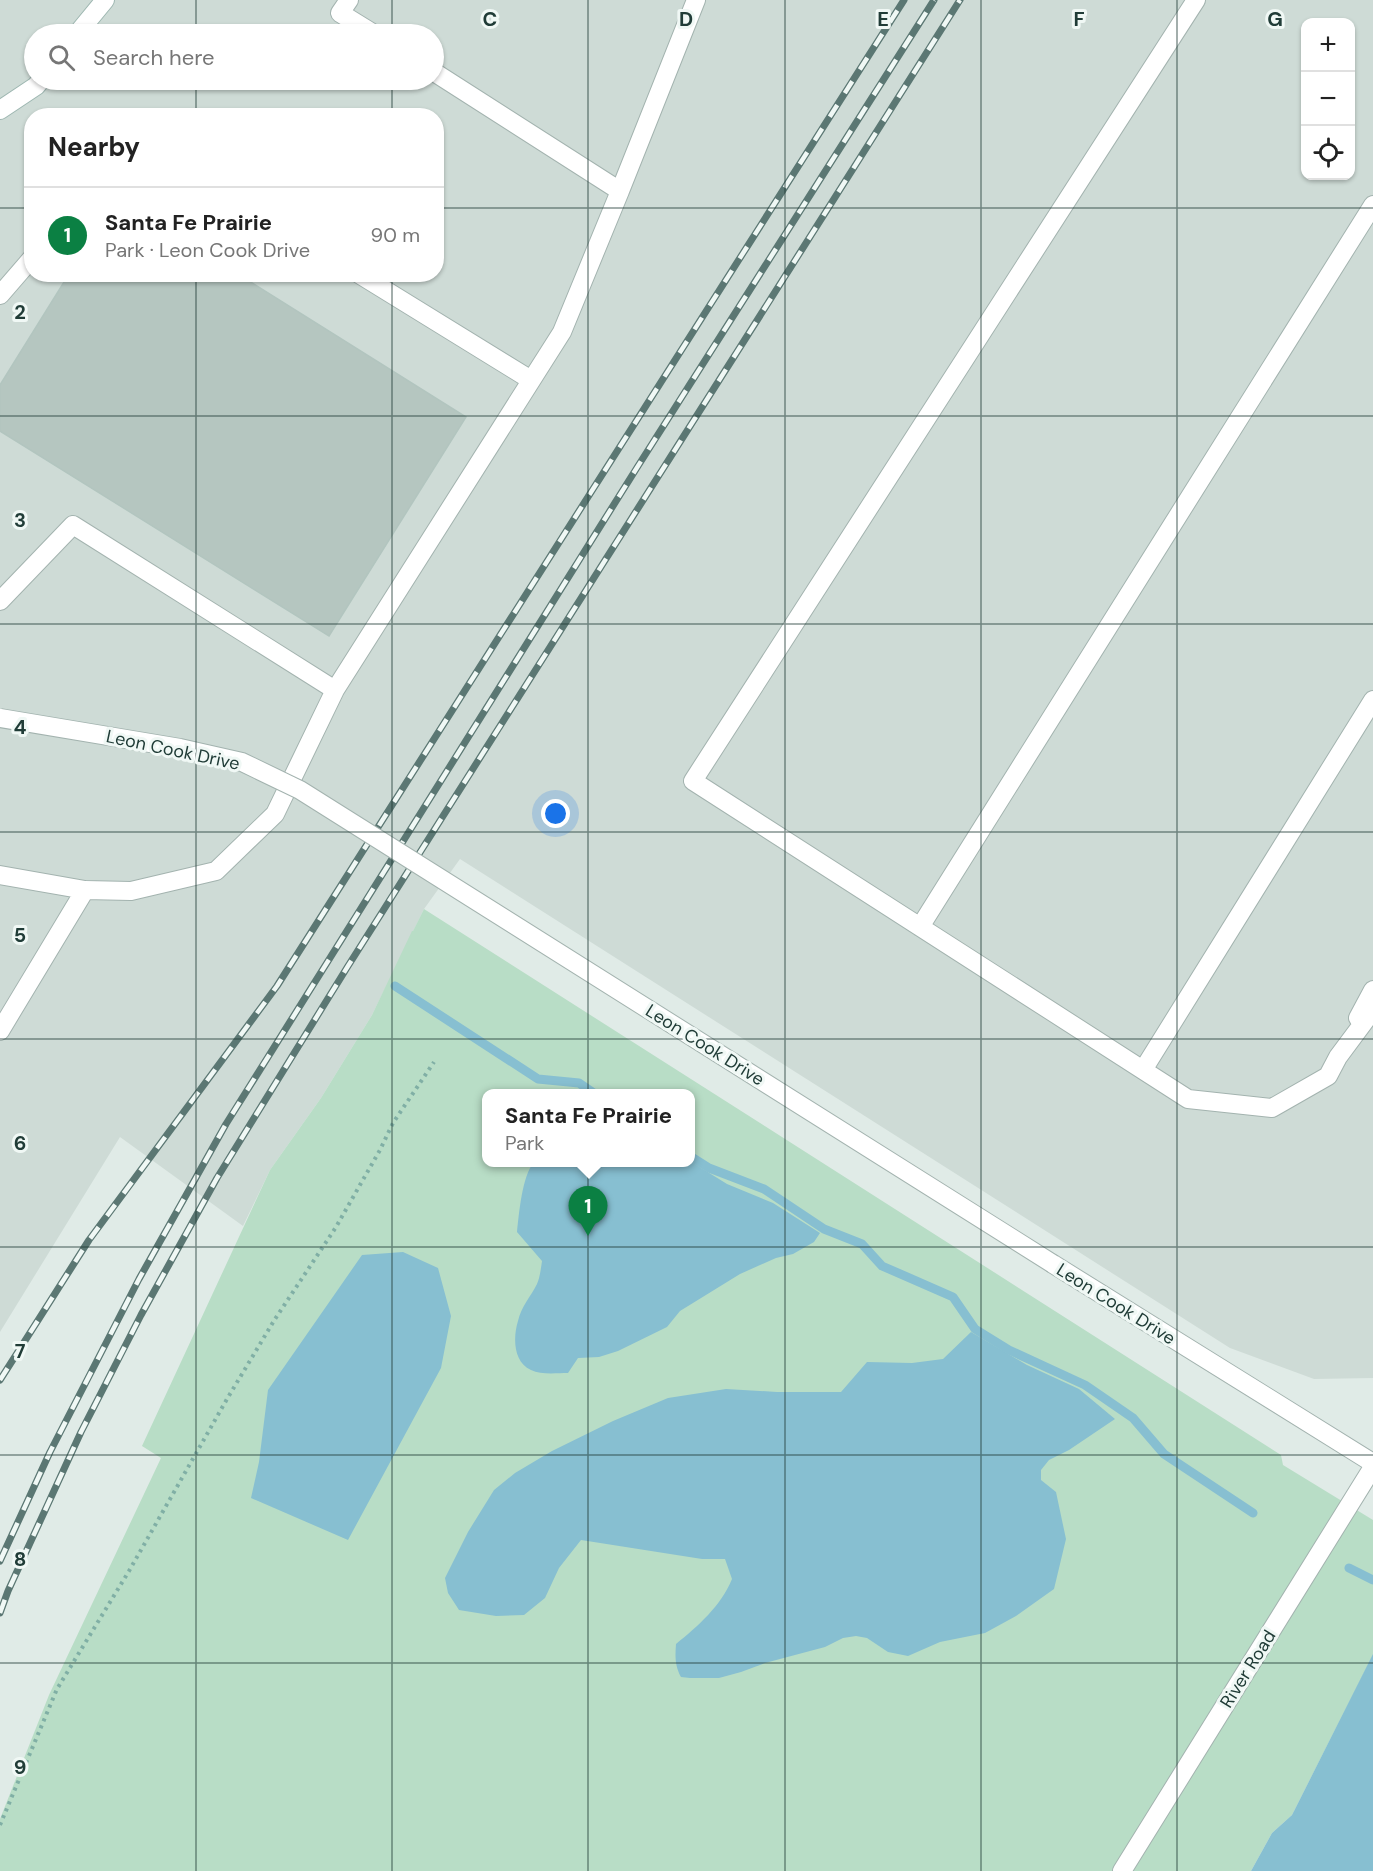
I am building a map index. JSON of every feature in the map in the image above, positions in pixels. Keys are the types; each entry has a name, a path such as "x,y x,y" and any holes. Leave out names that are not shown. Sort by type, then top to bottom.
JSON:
{"street":[{"path":"85,24 105,0"},
{"path":"349,0 340,13 358,24"},
{"path":"0,874 85,890 131,891 216,871 275,814 335,690 562,332 696,0"},
{"path":"1196,0 693,781 1188,1099 1272,1108 1328,1076 1373,990"},
{"path":"444,78 620,191"},
{"path":"0,110 30,90"},
{"path":"920,927 1373,205"},
{"path":"0,295 24,267"},
{"path":"372,282 531,380"},
{"path":"0,601 73,525 335,690"},
{"path":"1143,1070 1373,700"},
{"name":"Leon Cook Drive","path":"0,718 180,748 242,762 300,790 1373,1465"},
{"path":"0,1031 85,890"},
{"path":"1338,1057 1373,1010"},
{"name":"River Road","path":"1122,1871 1373,1465"}],"path":[{"path":"0,1825 57,1689 134,1562 275,1319 336,1227 393,1123 434,1062"}],"shaded area":[{"path":"0,0 1373,0 1373,1378 1314,1379 1230,1348 460,859 424,909 372,1015 321,1098 270,1170 243,1226 120,1137 0,1332"}],"green space":[{"path":"424,909 1281,1455 1283,1465 1373,1520 1373,1655 1292,1815 1272,1833 1251,1871 0,1871 0,1819 49,1695 161,1458 142,1446 270,1170 321,1098 372,1015"}],"water":[{"path":"695,1164 727,1184 773,1203 820,1233 814,1242 793,1254 776,1258 740,1274 680,1311 667,1327 618,1351 599,1357 578,1358 568,1373 539,1373 525,1366 521,1361 515,1341 521,1311 537,1284 542,1261 517,1232 524,1186 530,1168 695,1167"},
{"path":"403,1252 438,1268 451,1316 441,1368 348,1540 251,1498 259,1462 268,1390 362,1255"},
{"path":"971,1332 1027,1365 1079,1389 1115,1419 1069,1450 1049,1460 1041,1470 1041,1480 1056,1492 1066,1539 1054,1589 1016,1616 985,1633 940,1642 908,1656 888,1652 867,1638 856,1636 843,1638 825,1647 719,1678 690,1678 681,1677 679,1673 676,1644 708,1615 722,1598 732,1579 725,1559 702,1559 581,1540 559,1568 545,1598 524,1615 496,1616 459,1610 448,1593 445,1578 468,1532 494,1490 515,1473 552,1451 613,1421 668,1398 726,1389 841,1392 867,1362 912,1363 943,1359"},
{"path":"1373,1654 1373,1871 1251,1871 1272,1833 1292,1815"}],"building":[{"path":"64,282 251,282 466,417 329,636 0,431 0,385"}],"waterway":[{"path":"395,986 538,1079 579,1083 588,1089"},
{"path":"695,1159 709,1168 764,1189 824,1229 862,1244 882,1266 953,1297 975,1329 1009,1350 1085,1385 1133,1418 1164,1454 1253,1513"},
{"path":"1349,1568 1373,1580"}],"railway":[{"path":"0,1380 89,1240 277,986 904,0"},
{"path":"0,1561 50,1452 139,1279 226,1124 638,466 934,0"},
{"path":"0,1613 81,1432 141,1315 217,1178 348,966 960,0"}],"place":[{"name":"Santa Fe Prairie","path":"588,1236"}]}
